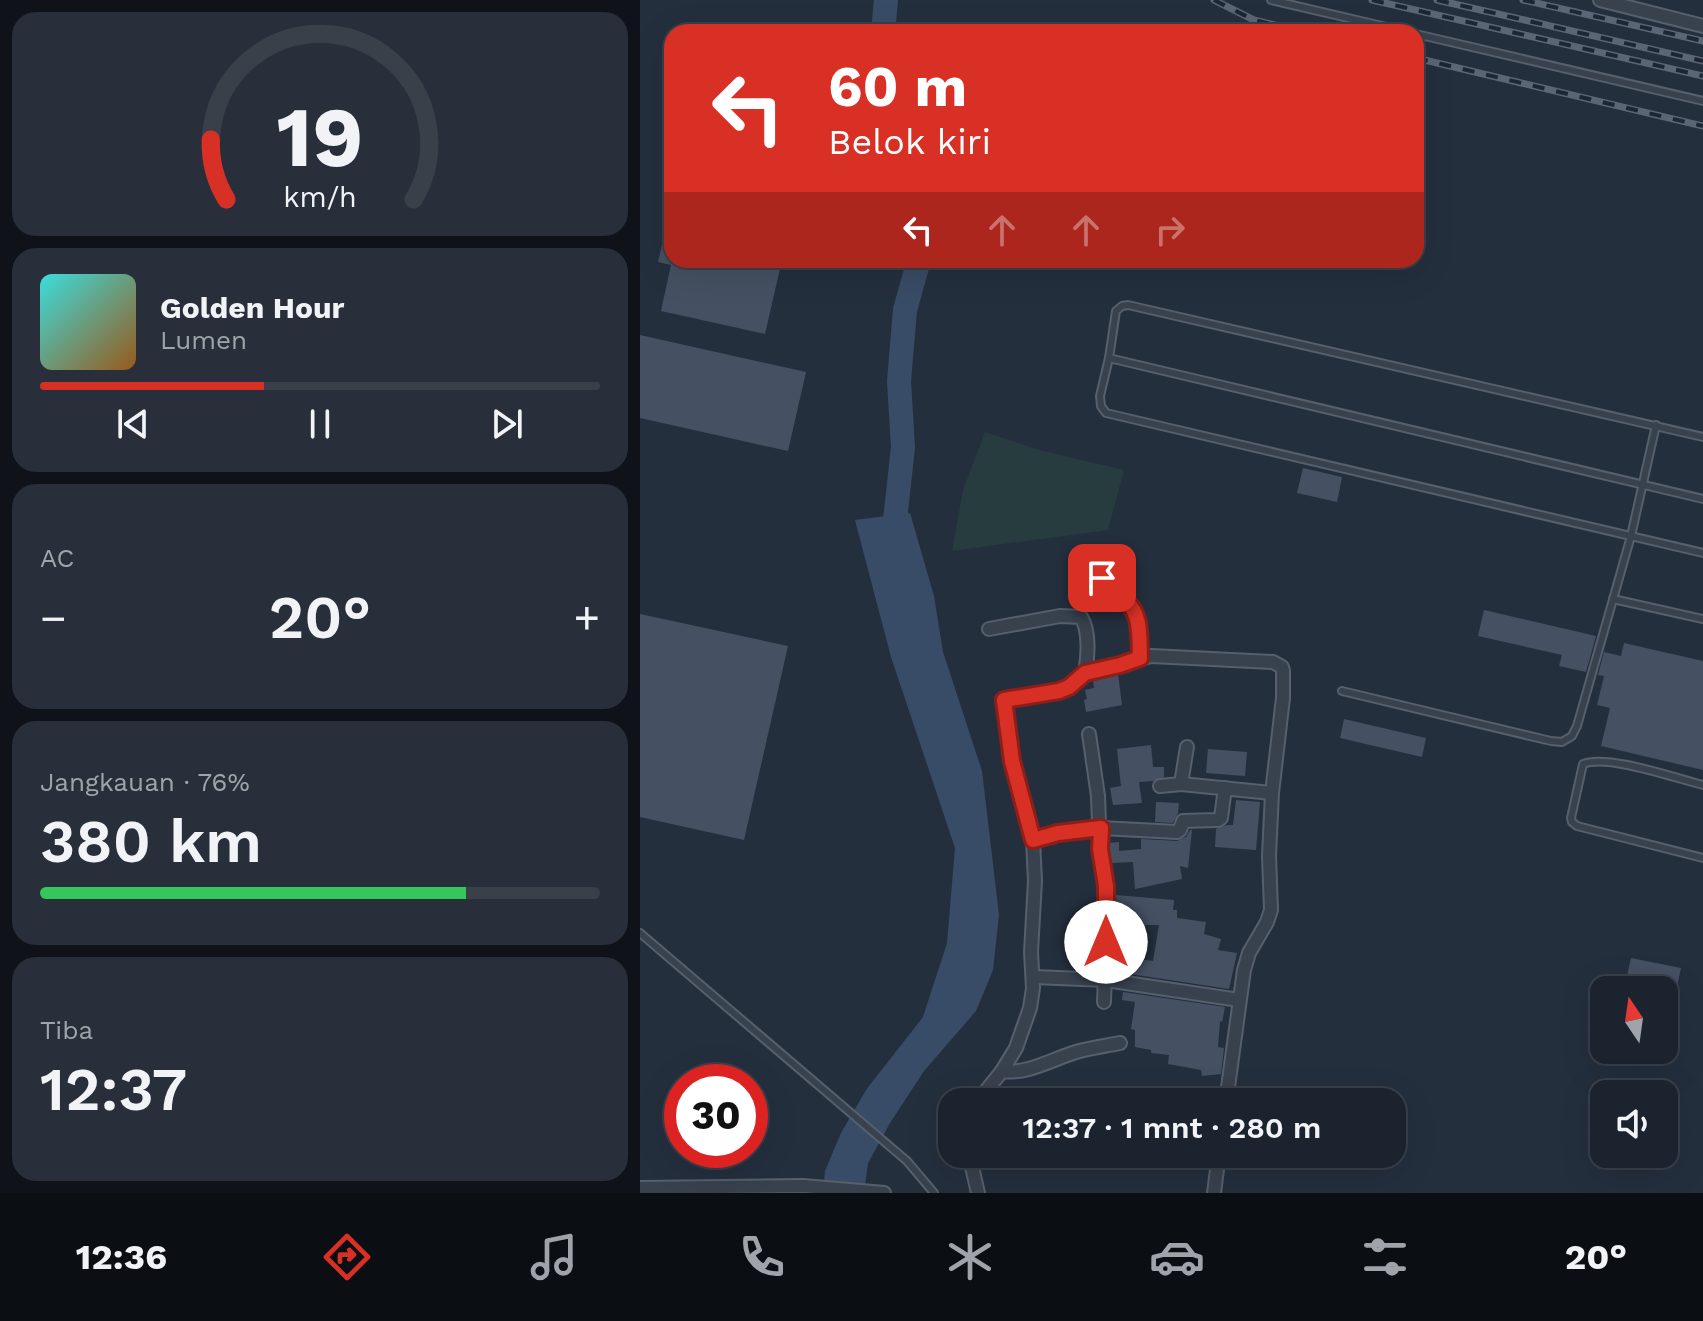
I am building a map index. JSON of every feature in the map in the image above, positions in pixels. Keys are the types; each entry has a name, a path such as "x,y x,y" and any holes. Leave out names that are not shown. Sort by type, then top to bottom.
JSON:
{"street":[{"path":"1600,0 1703,26"},
{"path":"1101,567 1103,581 1135,610 1140,658"},
{"path":"989,629 1060,616 1081,617 1086,635 1085,673"},
{"path":"988,1088 1002,1071 1022,1034 1030,1008 1034,977 1031,952 1035,881 1033,840 1012,761 1004,700 1065,690 1085,673 1140,658 1176,656 1273,662 1282,667 1284,681 1272,793 1269,856 1271,910 1249,953 1239,1000 1228,1088"},
{"path":"1089,734 1106,886 1104,1002"},
{"path":"1181,784 1187,747"},
{"path":"1160,786 1181,784 1272,793"},
{"path":"1033,840 1058,833 1101,828 1177,832 1183,821 1221,818 1225,788"},
{"path":"1034,977 1106,980 1239,1000"},
{"path":"1002,1071 1026,1070 1075,1052 1120,1043"},
{"path":"972,1168 978,1193"},
{"path":"1214,1193 1217,1168"},
{"path":"640,1188 811,1187 882,1193"}],"lane":[{"path":"1271,0 1374,24"},
{"path":"1424,36 1703,101"},
{"path":"1703,437 1128,305 1116,311 1100,396 1106,413 1703,553"},
{"path":"1109,358 1703,499"},
{"path":"1342,691 1562,742 1572,736 1631,536 1656,425"},
{"path":"1613,599 1703,619"},
{"path":"1703,785 1610,761 1587,761 1583,764 1571,818 1577,826 1703,858"},
{"path":"640,933 907,1161 934,1193"}],"green space":[{"path":"985,432 1039,450 1124,470 1108,530 952,551 963,490"}],"water":[{"path":"910,513 934,596 943,652 982,771 999,915 993,970 976,1011 924,1071 890,1123 868,1163 864,1193 823,1193 825,1171 841,1133 866,1090 923,1017 947,943 955,848 891,657 855,520"}],"building":[{"path":"664,236 664,263 658,262"},
{"path":"670,268 780,268 765,334 661,311"},
{"path":"640,335 806,372 788,451 640,418"},
{"path":"1303,468 1342,477 1337,502 1297,493"},
{"path":"1484,610 1596,636 1586,672 1559,666 1562,655 1478,636"},
{"path":"640,614 788,646 744,840 640,817"},
{"path":"1624,643 1703,661 1703,770 1601,746 1610,708 1597,705 1604,676 1598,675 1604,652 1621,656"},
{"path":"1118,674 1122,705 1086,712 1085,690 1094,688 1093,680"},
{"path":"1344,719 1426,738 1422,757 1340,738"},
{"path":"1151,745 1153,767 1164,767 1164,777 1139,782 1142,803 1113,805 1110,788 1121,786 1117,749"},
{"path":"1208,749 1247,752 1245,776 1206,773"},
{"path":"1236,800 1260,802 1256,850 1215,847 1216,829 1233,825"},
{"path":"1156,802 1179,803 1173,823 1155,822"},
{"path":"1190,830 1188,868 1180,866 1182,879 1135,889 1133,862 1111,863 1109,843 1119,842 1119,851 1141,849 1141,839 1177,841 1186,837"},
{"path":"1116,895 1174,900 1173,910 1177,910 1177,918 1206,922 1204,934 1221,939 1218,950 1237,953 1229,989 1117,972","holes":["1130,925 1159,925 1153,961 1132,958"]},
{"path":"1631,958 1681,968 1678,982 1678,976 1627,976"},
{"path":"1123,992 1225,1007 1220,1021 1218,1047 1224,1048 1221,1074 1202,1076 1201,1070 1168,1064 1169,1055 1135,1047 1135,1030 1131,1029 1135,1002 1122,1000"}],"waterway":[{"path":"884,24 886,0"},
{"path":"892,548 903,447 899,381 905,310 917,268"}],"railway":[{"path":"1214,0 1254,20 1271,24"},
{"path":"1372,0 1703,76"},
{"path":"1437,0 1703,61"},
{"path":"1523,0 1703,41"},
{"path":"1424,60 1703,126"}],"route":[{"path":"1102,578 1135,610 1140,658 1085,673 1065,690 1004,700 1012,761 1033,840 1058,833 1101,828 1100,849 1106,886 1106,942"}]}
